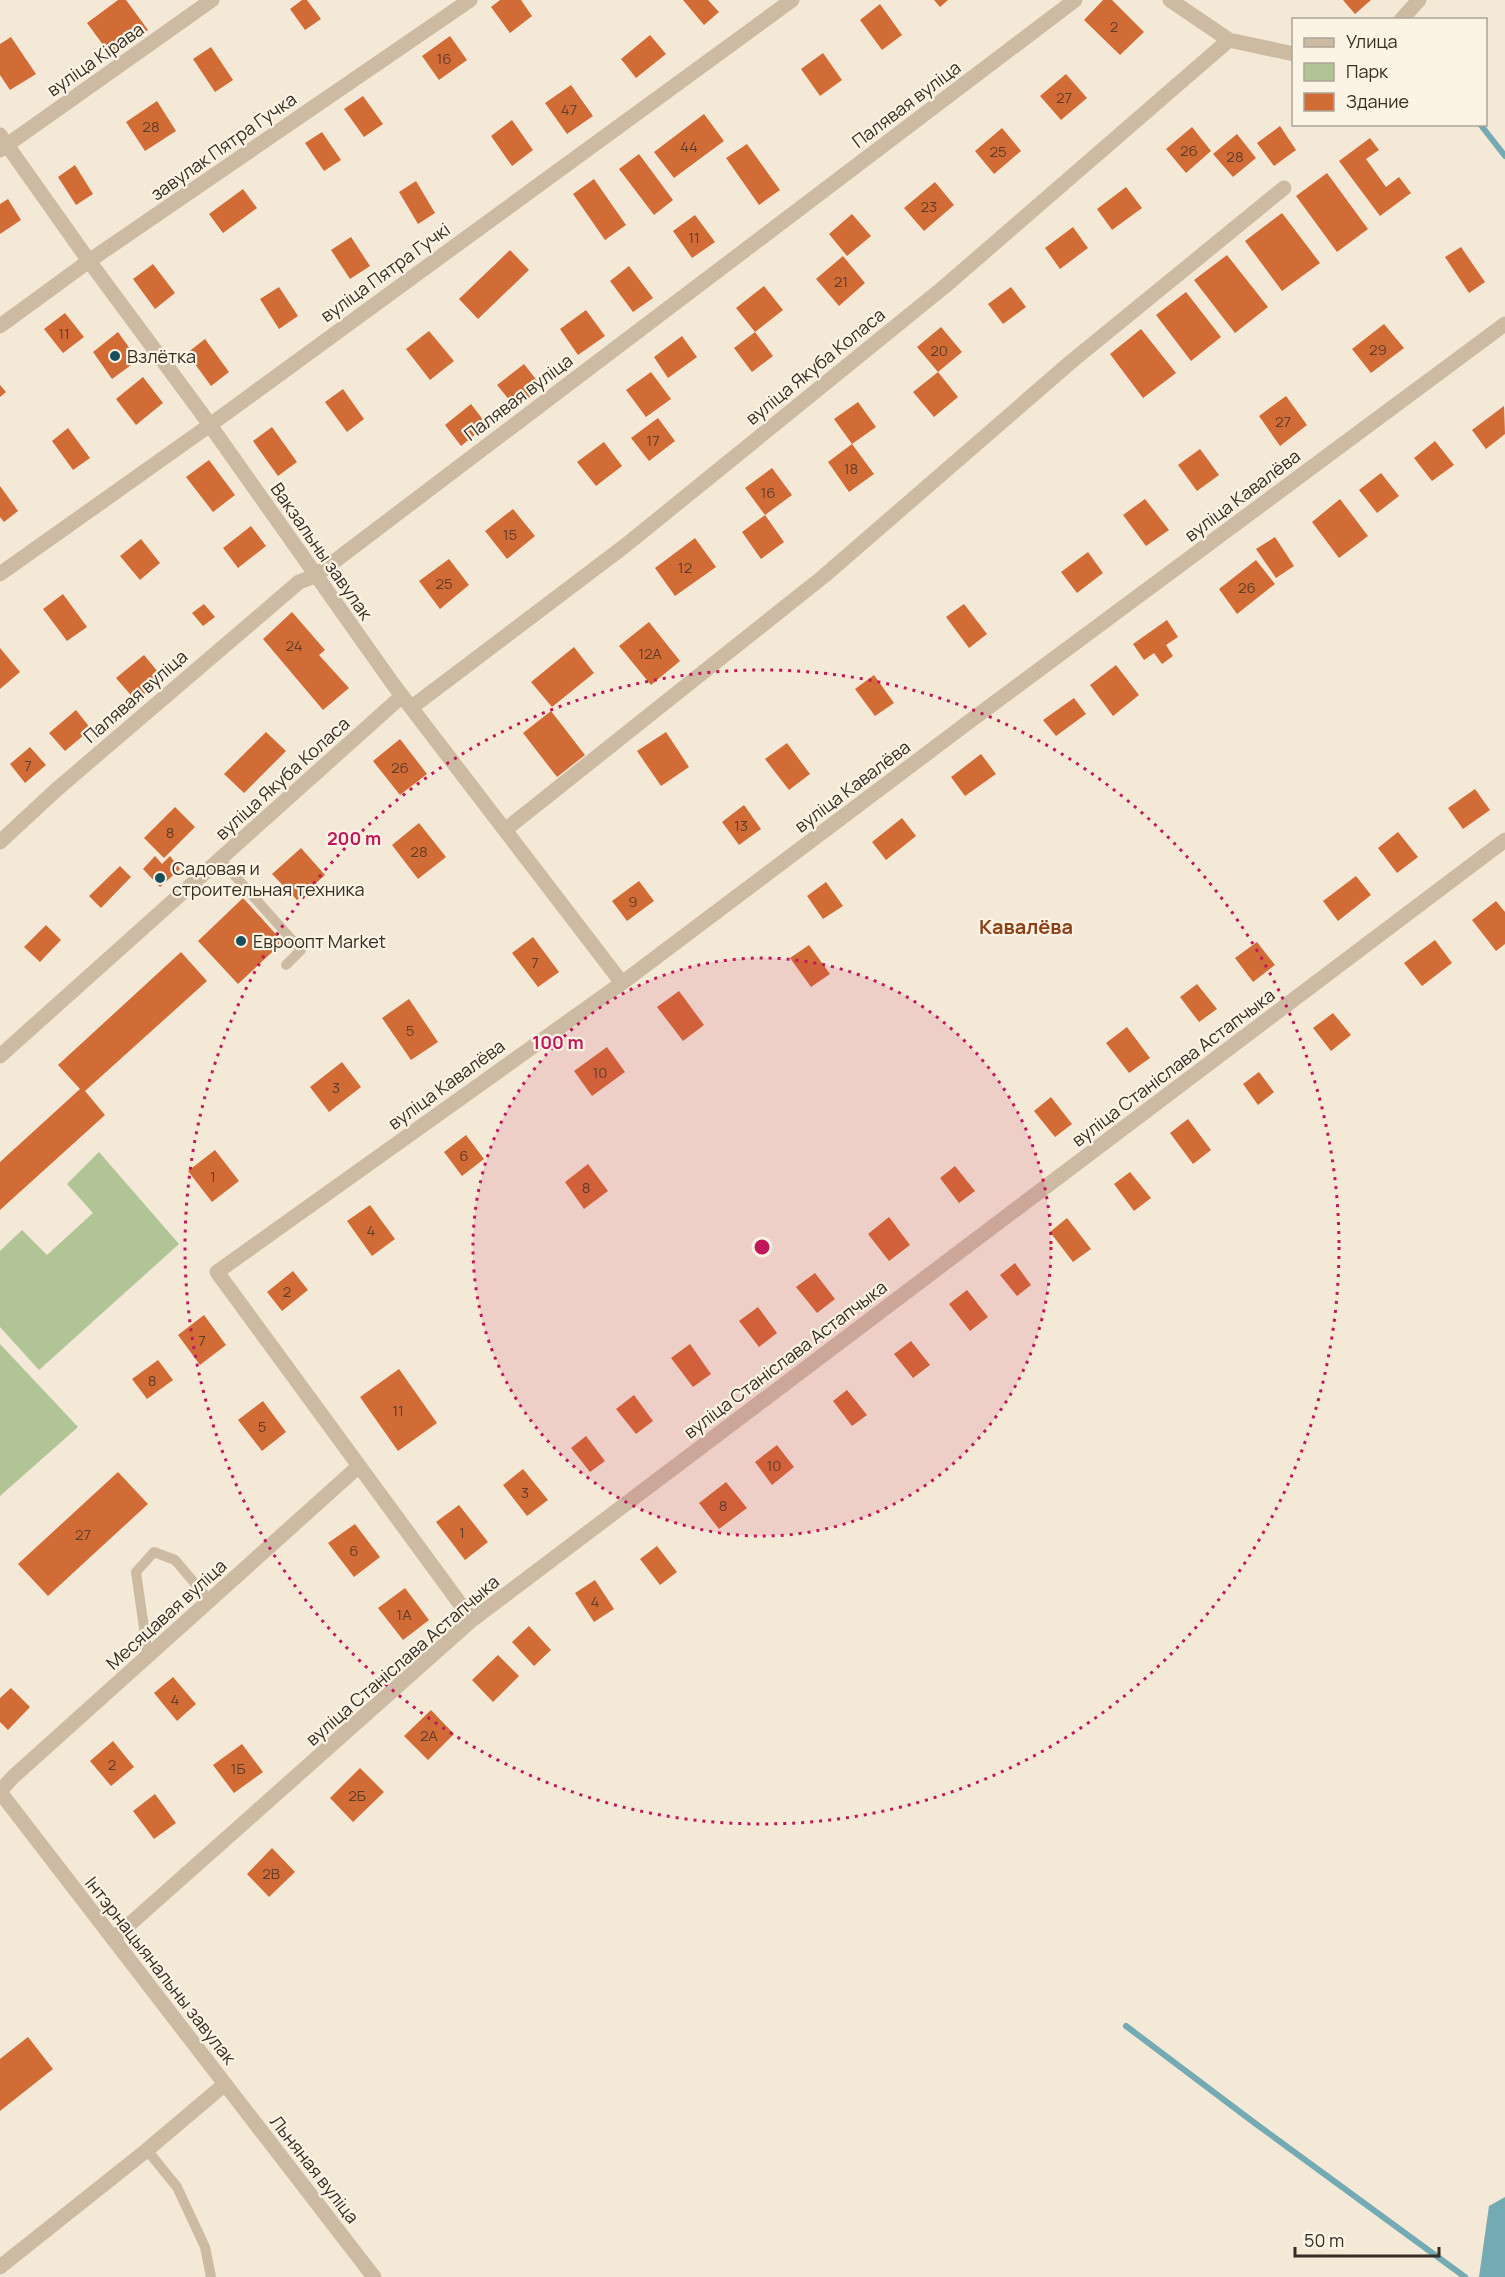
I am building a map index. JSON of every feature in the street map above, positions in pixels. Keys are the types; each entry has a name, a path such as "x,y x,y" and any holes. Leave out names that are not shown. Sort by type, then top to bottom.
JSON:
{"street":[{"name":"вуліца Кірава","path":"2,143 212,0"},
{"name":"завулак Пятра Гучка","path":"0,326 90,261 470,0"},
{"name":"Палявая вуліца","path":"0,842 56,790 299,582 315,576 1075,0"},
{"path":"1170,0 1229,39 1292,54"},
{"path":"1403,18 1419,0"},
{"name":"вуліца Пятра Гучкі","path":"0,574 210,425 788,1"},
{"name":"вуліца Якуба Коласа","path":"0,1056 220,859 407,702 627,545 934,294 1229,39"},
{"name":"Вакзальны завулак","path":"2,143 210,425 315,576 407,702 622,982"},
{"path":"505,830 824,576 1072,361 1284,188"},
{"name":"вуліца Кавалёва","path":"359,1466 217,1272 622,982 1505,324"},
{"name":"вуліца Станіслава Астапчыка","path":"113,1939 472,1620 1505,840"},
{"path":"359,1466 472,1620"},
{"name":"Месяцавая вуліца","path":"0,1792 14,1776 359,1466"},
{"name":"Інтэрнацыянальны завулак","path":"0,1792 225,2084 147,2150 0,2267"},
{"name":"Льняная вуліца","path":"225,2084 374,2277"}],"lane":[{"path":"220,859 302,950 286,965"},
{"path":"148,1656 136,1572 154,1552 175,1560 210,1600"},
{"path":"147,2150 177,2187 205,2247 211,2277"}],"green space":[{"path":"99,1152 179,1244 39,1370 0,1327 0,1251 22,1230 47,1255 93,1213 67,1184"},
{"path":"0,1344 78,1427 0,1496"}],"water":[{"path":"1505,2197 1505,2277 1479,2277 1489,2206"}],"building":[{"path":"118,0 126,0 148,30 112,57 87,23"},
{"path":"302,0 307,0 321,19 305,30 290,9"},
{"path":"500,0 521,0 532,16 510,33 491,7"},
{"path":"683,0 708,0 719,12 704,25"},
{"path":"934,0 948,0 940,7"},
{"path":"1103,0 1112,0 1144,32 1120,55 1084,20"},
{"path":"1343,0 1371,0 1355,14"},
{"path":"880,4 902,35 882,50 860,20"},
{"path":"650,35 666,54 636,78 621,59"},
{"path":"450,36 467,60 439,80 422,56"},
{"path":"11,37 36,74 10,90 0,75 0,44"},
{"path":"211,47 233,80 215,92 193,59"},
{"path":"823,53 842,80 820,96 801,69"},
{"path":"1066,74 1087,98 1061,120 1040,96"},
{"path":"571,85 593,116 567,134 545,103"},
{"path":"363,96 383,124 364,137 344,109"},
{"path":"157,101 176,131 145,151 126,122"},
{"path":"704,114 724,141 674,178 654,152"},
{"path":"512,120 533,150 512,166 491,136"},
{"path":"1280,126 1296,150 1274,166 1257,143"},
{"path":"1192,127 1211,151 1186,173 1166,149"},
{"path":"1002,128 1021,151 994,174 975,151"},
{"path":"322,132 341,160 324,171 305,143"},
{"path":"1237,134 1256,158 1233,177 1213,154"},
{"path":"1370,138 1379,150 1366,159 1386,187 1399,177 1411,193 1380,216 1339,161"},
{"path":"747,144 780,190 759,205 726,158"},
{"path":"639,154 673,200 654,215 619,169"},
{"path":"75,165 93,194 76,205 58,177"},
{"path":"1327,173 1368,229 1337,252 1296,196"},
{"path":"594,179 626,225 605,240 573,194"},
{"path":"416,181 435,213 418,224 399,192"},
{"path":"935,182 954,205 924,231 904,208"},
{"path":"1126,187 1142,208 1112,230 1097,209"},
{"path":"243,189 257,208 223,233 209,214"},
{"path":"8,199 21,220 0,234 0,204"},
{"path":"1282,213 1320,263 1282,291 1245,241"},
{"path":"852,214 871,236 847,256 829,234"},
{"path":"695,215 715,242 692,258 673,231"},
{"path":"1073,227 1088,248 1060,269 1045,248"},
{"path":"351,237 370,266 350,279 331,250"},
{"path":"1461,247 1485,282 1469,293 1445,257"},
{"path":"510,250 529,270 478,319 459,299"},
{"path":"1227,255 1268,307 1235,333 1194,280"},
{"path":"843,256 865,283 839,306 816,279"},
{"path":"153,264 175,293 155,309 133,279"},
{"path":"629,266 653,298 633,312 610,281"},
{"path":"764,286 783,310 755,332 736,308"},
{"path":"279,287 298,316 279,329 260,299"},
{"path":"1011,287 1026,307 1003,324 988,304"},
{"path":"1186,292 1221,337 1191,361 1156,315"},
{"path":"586,310 605,336 578,355 560,329"},
{"path":"65,313 84,337 63,353 44,329"},
{"path":"1384,324 1404,348 1371,373 1352,349"},
{"path":"941,327 962,352 938,372 917,347"},
{"path":"1141,329 1176,373 1143,398 1110,354"},
{"path":"429,331 454,361 430,380 406,349"},
{"name":"Взлётка","path":"118,332 138,360 112,379 93,352"},
{"path":"755,332 773,356 752,372 734,348"},
{"path":"682,336 697,357 668,378 654,357"},
{"path":"205,339 229,372 211,386 187,353"},
{"path":"524,364 542,387 516,408 497,385"},
{"path":"651,372 671,399 646,417 626,390"},
{"path":"938,372 958,397 934,417 913,392"},
{"path":"143,377 163,403 136,425 116,399"},
{"path":"0,385 6,392 0,397"},
{"path":"343,389 364,419 347,432 325,402"},
{"path":"1286,396 1307,425 1280,446 1259,416"},
{"path":"858,402 876,427 852,444 834,419"},
{"path":"471,404 487,425 461,446 445,425"},
{"path":"1504,406 1505,434 1486,449 1472,430"},
{"path":"658,418 675,441 649,461 631,438"},
{"path":"272,427 297,462 278,476 253,441"},
{"path":"68,428 90,458 73,470 52,441"},
{"path":"1435,441 1454,465 1432,481 1414,458"},
{"path":"604,442 622,466 596,486 577,462"},
{"path":"852,444 874,474 849,492 828,462"},
{"path":"1200,449 1219,475 1197,491 1178,465"},
{"path":"209,460 235,495 213,512 186,477"},
{"path":"772,468 792,495 765,515 745,488"},
{"path":"1381,473 1399,496 1377,513 1359,490"},
{"path":"0,486 18,511 4,522 0,517"},
{"path":"1145,499 1169,530 1146,546 1123,515"},
{"path":"1340,499 1368,536 1339,558 1312,522"},
{"path":"513,509 535,536 507,559 485,531"},
{"path":"765,515 784,542 761,559 742,532"},
{"path":"251,526 266,546 238,568 223,548"},
{"path":"1275,537 1294,566 1276,578 1256,549"},
{"path":"695,538 716,567 675,596 655,568"},
{"path":"141,539 160,563 140,580 120,556"},
{"path":"1088,552 1103,573 1077,593 1061,572"},
{"path":"449,559 469,585 440,609 419,581"},
{"path":"1256,560 1275,584 1237,614 1219,589"},
{"path":"63,594 87,627 67,641 43,609"},
{"path":"204,604 215,617 203,626 192,613"},
{"path":"964,604 987,634 969,648 946,617"},
{"path":"292,612 325,650 319,655 349,688 323,710 263,639"},
{"path":"1167,620 1178,637 1166,645 1173,656 1162,664 1154,653 1144,660 1133,644"},
{"path":"649,622 680,661 651,685 619,646"},
{"path":"574,647 594,673 552,707 531,682"},
{"path":"0,648 20,672 0,689"},
{"path":"144,655 163,678 136,701 116,678"},
{"path":"1116,665 1139,695 1113,716 1090,685"},
{"path":"874,675 894,703 875,716 855,689"},
{"path":"1074,698 1086,714 1056,736 1043,720"},
{"path":"76,710 91,729 65,751 49,733"},
{"path":"551,711 585,755 557,777 523,733"},
{"path":"266,732 286,751 244,793 224,774"},
{"path":"666,732 689,767 661,786 637,751"},
{"path":"400,739 427,774 400,795 373,761"},
{"path":"787,743 810,774 789,790 765,759"},
{"path":"30,747 46,765 25,783 10,764"},
{"path":"981,754 996,774 965,796 951,777"},
{"path":"1475,789 1490,810 1463,829 1448,808"},
{"path":"744,805 761,829 739,845 722,822"},
{"path":"175,807 195,827 164,858 144,838"},
{"path":"902,818 916,836 886,860 872,842"},
{"path":"419,823 446,857 418,879 392,845"},
{"path":"1398,832 1418,857 1397,873 1378,848"},
{"path":"301,848 325,875 297,900 272,874"},
{"name":"Садовая и строительная техника","path":"155,856 162,864 170,856 180,869 160,887 143,869"},
{"path":"120,866 131,877 101,908 89,896"},
{"path":"1356,876 1371,895 1338,921 1323,901"},
{"path":"639,881 654,901 627,921 612,901"},
{"path":"826,882 843,906 823,919 807,896"},
{"name":"Евроопт Market","path":"243,898 283,942 238,984 198,941"},
{"path":"1496,901 1505,912 1505,944 1496,951 1472,920"},
{"path":"46,925 61,940 40,962 24,947"},
{"path":"533,937 559,972 538,987 512,953"},
{"path":"1435,940 1452,963 1422,986 1404,963"},
{"path":"1257,942 1275,965 1253,982 1235,958"},
{"path":"809,945 830,974 811,987 790,958"},
{"path":"181,952 207,981 85,1091 105,1115 0,1210 0,1162 80,1089 58,1065"},
{"path":"1197,984 1217,1009 1199,1022 1180,997"},
{"path":"679,991 704,1025 683,1041 657,1007"},
{"path":"409,999 438,1042 411,1060 382,1018"},
{"path":"1333,1013 1351,1035 1331,1051 1313,1028"},
{"path":"1127,1027 1150,1058 1129,1073 1106,1043"},
{"path":"607,1047 625,1072 592,1096 574,1071"},
{"path":"342,1062 361,1087 329,1112 310,1087"},
{"path":"1259,1072 1274,1092 1258,1105 1243,1084"},
{"path":"1051,1097 1072,1124 1055,1137 1034,1111"},
{"path":"1188,1119 1211,1150 1193,1164 1170,1133"},
{"path":"466,1135 484,1159 462,1176 444,1152"},
{"path":"215,1150 239,1181 212,1202 188,1171"},
{"path":"588,1164 608,1191 584,1209 565,1182"},
{"path":"955,1166 975,1191 959,1203 940,1178"},
{"path":"1130,1172 1151,1198 1134,1211 1114,1184"},
{"path":"370,1205 395,1239 372,1256 347,1221"},
{"path":"889,1217 910,1245 889,1261 868,1234"},
{"path":"1067,1218 1091,1249 1073,1262 1050,1232"},
{"path":"1015,1263 1031,1285 1017,1296 1000,1275"},
{"path":"293,1271 308,1290 282,1311 267,1292"},
{"path":"815,1273 835,1299 817,1313 796,1287"},
{"path":"967,1290 988,1317 970,1331 949,1304"},
{"path":"758,1307 777,1333 759,1347 739,1321"},
{"path":"204,1315 226,1345 200,1365 178,1335"},
{"path":"911,1341 930,1365 913,1378 894,1354"},
{"path":"690,1344 711,1374 693,1387 671,1358"},
{"path":"158,1360 173,1380 147,1399 132,1379"},
{"path":"399,1369 437,1423 398,1451 360,1397"},
{"path":"847,1390 867,1415 852,1426 833,1401"},
{"path":"634,1395 653,1421 636,1434 616,1409"},
{"path":"263,1401 286,1432 262,1451 238,1420"},
{"path":"586,1436 605,1461 590,1472 571,1448"},
{"path":"777,1445 794,1467 772,1485 755,1462"},
{"path":"523,1469 548,1500 527,1516 503,1485"},
{"path":"118,1472 148,1504 48,1596 18,1564"},
{"path":"726,1482 747,1508 719,1529 699,1503"},
{"path":"459,1505 488,1542 465,1560 436,1522"},
{"path":"355,1524 380,1557 354,1577 328,1543"},
{"path":"657,1546 677,1572 660,1585 640,1559"},
{"path":"595,1580 614,1609 594,1622 575,1593"},
{"path":"405,1588 429,1620 403,1640 378,1608"},
{"path":"529,1626 551,1650 534,1666 512,1642"},
{"path":"498,1655 519,1676 493,1702 472,1680"},
{"path":"173,1677 196,1704 177,1721 154,1693"},
{"path":"11,1688 30,1707 8,1730 0,1722 0,1698"},
{"path":"431,1710 454,1734 428,1760 404,1736"},
{"path":"113,1741 134,1767 111,1786 90,1761"},
{"path":"242,1744 263,1772 234,1793 213,1765"},
{"path":"360,1768 384,1792 353,1822 330,1798"},
{"path":"155,1794 176,1823 154,1839 133,1811"},
{"path":"272,1848 295,1872 269,1897 247,1874"},
{"path":"28,2037 53,2069 0,2111 0,2059"}],"waterway":[{"path":"1482,126 1505,156"},
{"path":"1126,2026 1465,2277"}],"place":[{"name":"Взлётка","path":"115,356"},
{"name":"Садовая и строительная техника","path":"160,878"},
{"name":"Евроопт Market","path":"241,941"}],"district":[{"name":"Кавалёва","path":"1026,926"}]}
